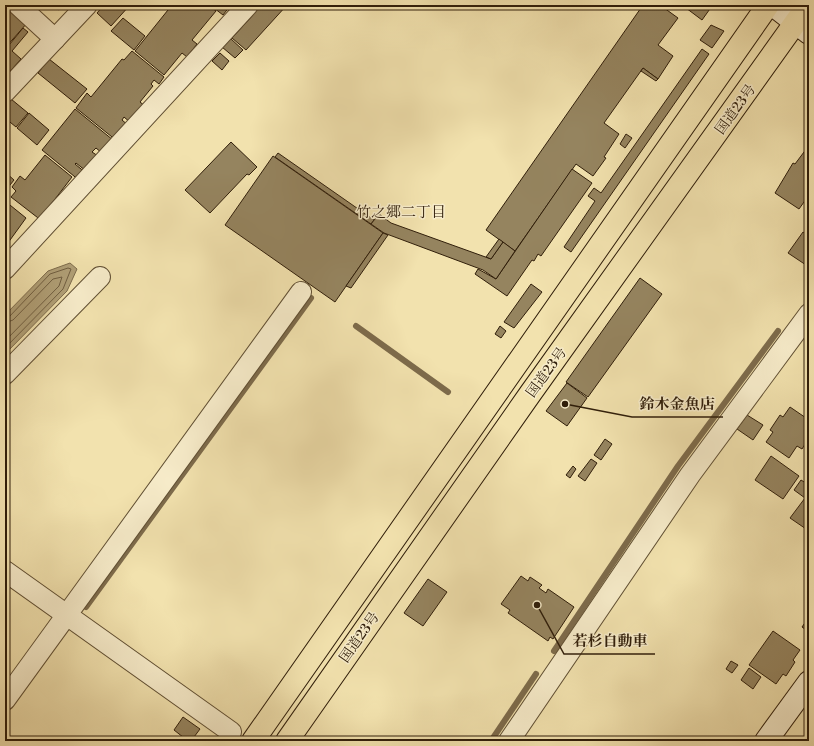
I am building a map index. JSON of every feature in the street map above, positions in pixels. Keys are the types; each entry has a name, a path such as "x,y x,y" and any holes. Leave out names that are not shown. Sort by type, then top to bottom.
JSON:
{"highway":[{"name":"国道23号","path":"253,741 768,5"},
{"name":"国道23号","path":"286,741 530,394 804,20"}],"street":[{"path":"18,5 55,39"},
{"path":"5,92 87,5"},
{"path":"5,269 248,5"},
{"path":"773,5 804,20"},
{"path":"5,374 100,277"},
{"path":"5,700 301,292"},
{"path":"509,741 690,475 809,314"},
{"path":"5,571 231,732"},
{"path":"766,741 809,682"}],"water":[{"path":"70,263 77,269 67,291 5,354 5,315 48,271"}],"building":[{"path":"5,5 9,5 28,22 5,48"},
{"path":"53,5 64,5 58,10"},
{"path":"104,5 130,5 111,26 97,13"},
{"path":"172,5 208,5 216,11 192,40 197,44 187,57 182,53 164,75 135,51"},
{"path":"210,5 239,5 235,10 230,6 223,15"},
{"path":"259,5 287,5 246,50 232,38 253,15 251,14"},
{"path":"643,5 660,5 678,18 658,45 673,56 658,79 643,68 604,123 619,134 604,157 606,158 593,176 576,164 515,251 486,230"},
{"path":"682,5 711,5 712,6 702,20"},
{"path":"123,18 145,36 134,50 111,31"},
{"path":"711,25 724,31 712,48 700,40"},
{"path":"23,28 28,32 12,51 21,59 6,76 5,50"},
{"path":"230,38 243,50 235,58 222,47"},
{"path":"702,49 709,54 571,252 564,247 595,201 588,196 594,188 601,193"},
{"path":"132,51 164,77 159,84 154,80 151,84 153,86 140,102 145,106 131,123 124,117 122,120 129,126 117,141 76,108 87,93 91,97 122,59 124,60"},
{"path":"220,53 229,61 222,70 212,61"},
{"path":"49,59 87,89 75,103 38,73"},
{"path":"643,68 658,79 656,81 641,71"},
{"path":"11,99 28,113 16,127 5,118 5,106"},
{"path":"75,109 113,140 102,153 96,148 92,152 98,156 86,171 76,163 75,164 86,173 80,181 42,150"},
{"path":"29,113 49,130 37,145 17,128"},
{"path":"626,134 632,138 625,148 620,144"},
{"path":"231,142 257,167 249,175 247,174 210,213 185,190"},
{"path":"807,148 809,149 809,195 799,209 775,193 793,163 795,164"},
{"path":"278,153 374,220 371,224 275,157"},
{"path":"45,155 72,177 52,203 54,205 42,221 11,197 16,191 12,187 20,176 25,180"},
{"path":"273,156 383,233 335,302 225,225"},
{"path":"572,169 592,183 541,256 538,254 534,261 532,260 507,296 475,274 478,269 496,279"},
{"path":"5,172 14,180 6,190 5,189"},
{"path":"5,201 26,218 5,247"},
{"path":"379,214 391,223 491,259 503,242 515,251 496,279 483,270 384,233 371,224"},
{"path":"803,232 809,236 809,267 788,253"},
{"path":"383,233 388,235 351,288 346,286"},
{"path":"499,239 503,242 491,259 486,257"},
{"path":"640,278 662,294 588,397 566,382"},
{"path":"531,284 542,292 514,328 504,322"},
{"path":"500,326 506,331 501,338 495,334"},
{"path":"567,383 587,398 567,426 546,411"},
{"path":"790,407 809,420 809,438 802,449 797,446 789,458 766,442 773,432 770,430 780,415 783,417"},
{"path":"747,415 763,425 753,440 737,429"},
{"path":"605,439 612,444 601,460 594,455"},
{"path":"771,456 799,476 783,499 755,480"},
{"path":"591,459 597,463 585,481 578,476"},
{"path":"573,466 576,469 570,478 566,475"},
{"path":"801,480 809,485 809,531 790,518 805,498 794,490"},
{"path":"521,576 528,581 530,577 542,585 539,588 546,593 548,589 574,607 553,639 550,637 548,641 508,613 510,610 501,604"},
{"path":"428,579 447,592 423,626 404,613"},
{"path":"809,617 809,632 802,627"},
{"path":"773,631 800,650 793,660 795,662 786,676 783,674 776,684 749,665"},
{"path":"731,661 738,665 732,673 726,669"},
{"path":"749,668 761,677 753,689 741,680"},
{"path":"183,717 200,729 191,741 188,741 174,730"}],"waterway":[{"path":"86,607 311,298"},
{"path":"356,326 448,392"},
{"path":"554,651 678,466 778,331"},
{"path":"491,741 536,674"}],"place":[{"name":"鈴木金魚店","path":"565,404"},
{"name":"若杉自動車","path":"537,605"}],"district":[{"name":"竹之郷二丁目","path":"401,212"}]}
